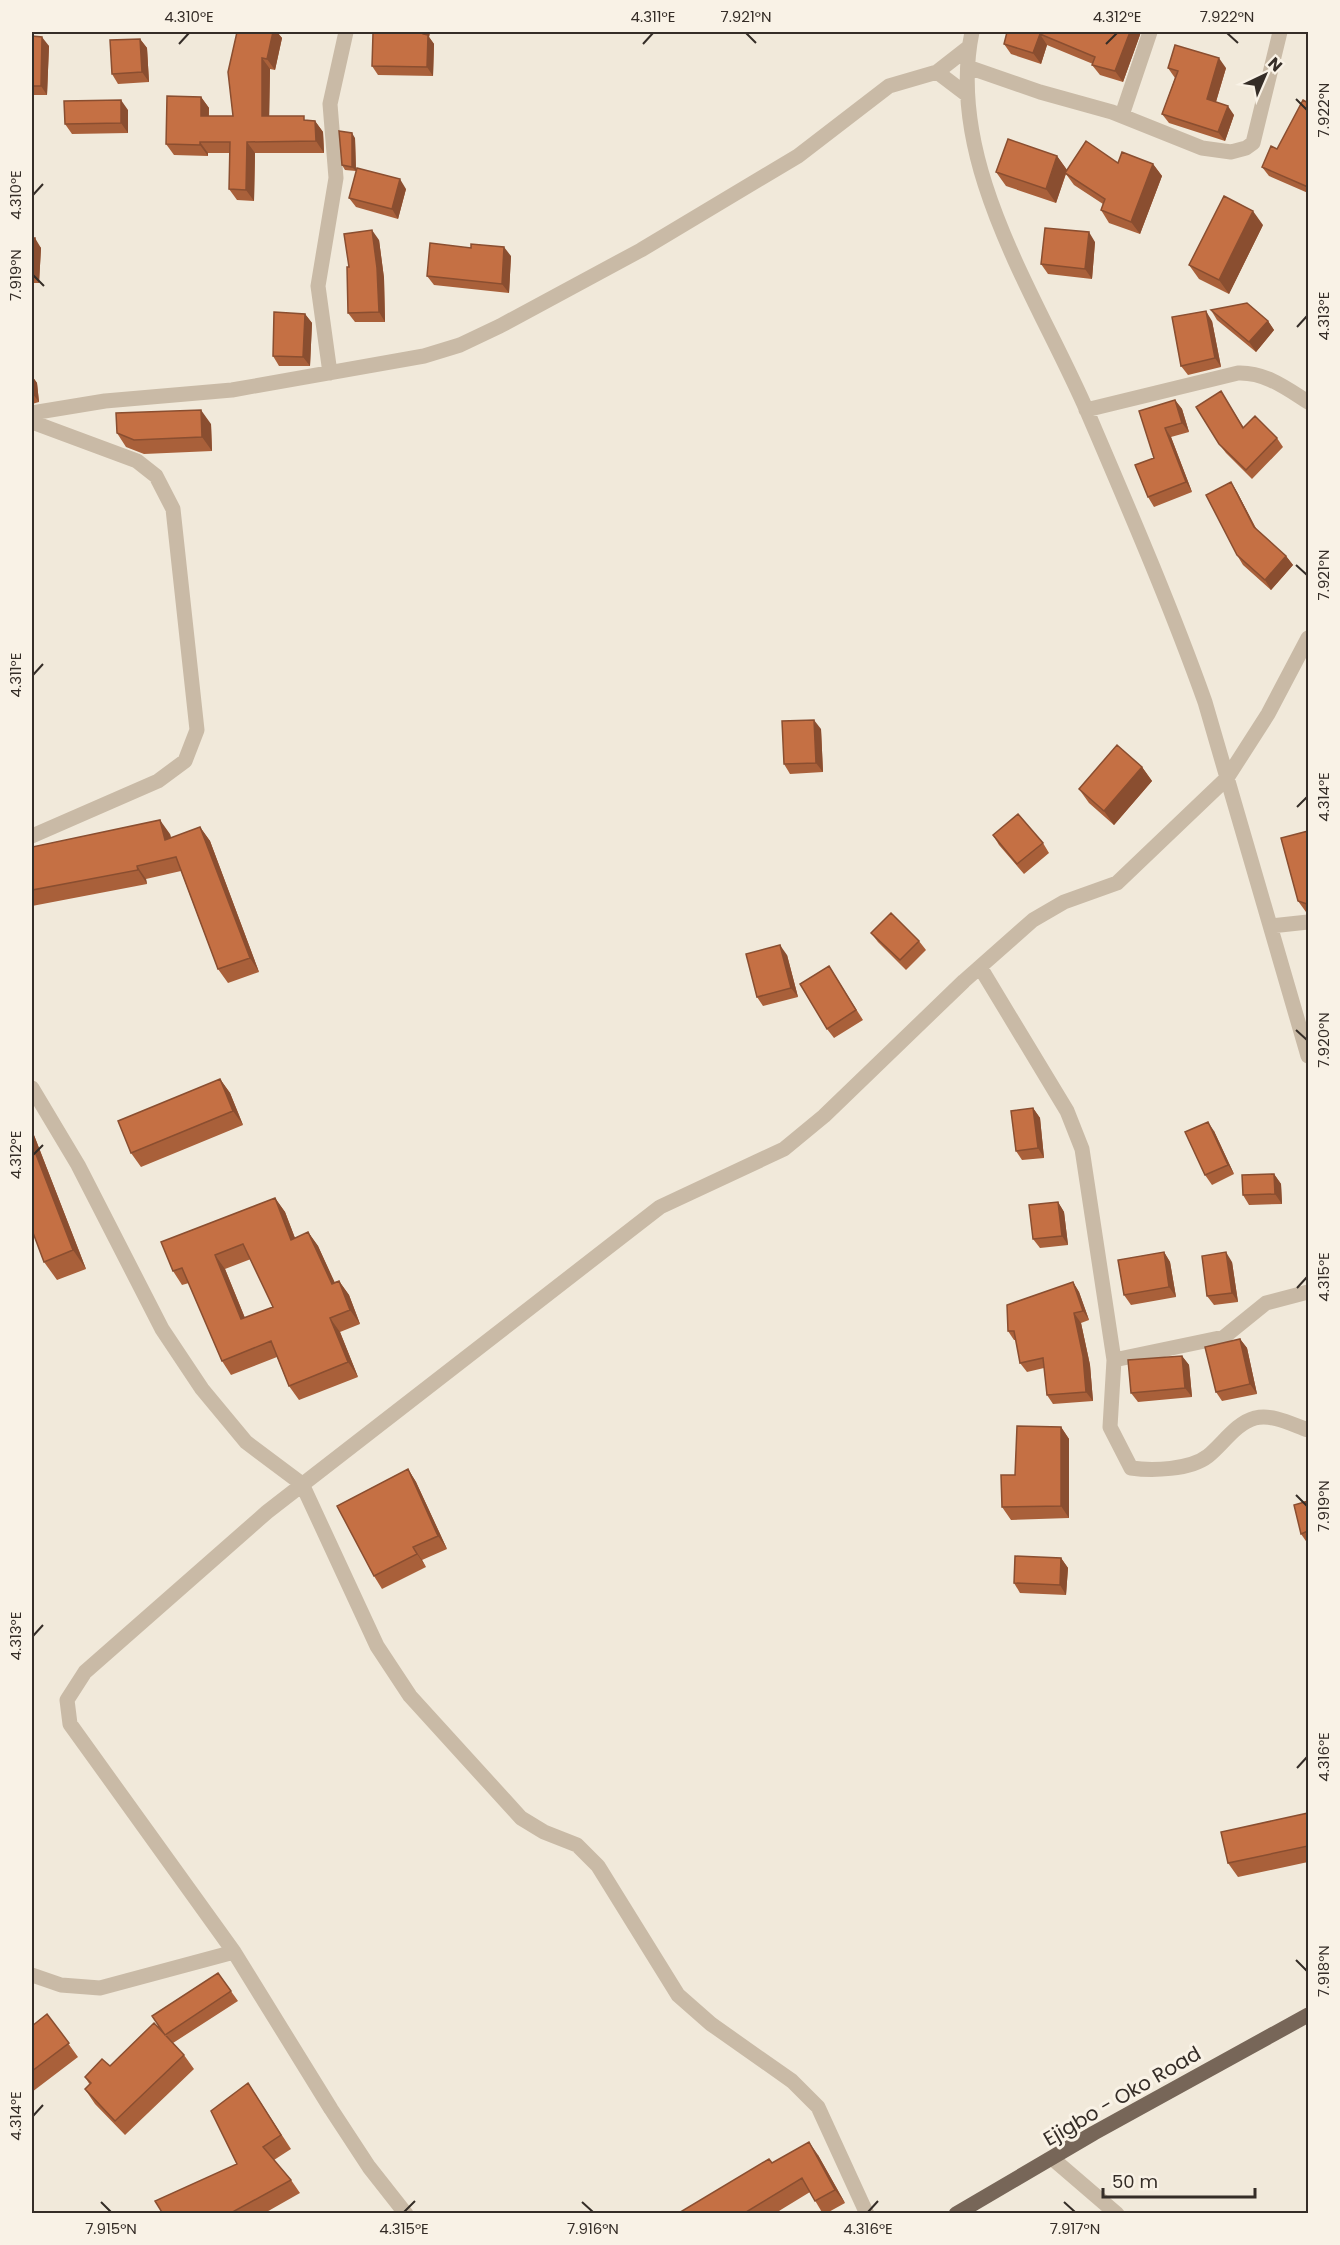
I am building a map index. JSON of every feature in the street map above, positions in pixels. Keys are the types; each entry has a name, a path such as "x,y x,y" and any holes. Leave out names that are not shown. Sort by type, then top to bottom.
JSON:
{"main road":[{"name":"Ejigbo - Oko Road","path":"956,2214 1094,2133 1308,2015"}],"street":[{"path":"330,373 318,286 336,178 330,104 346,32"},
{"path":"1122,116 1150,32"},
{"path":"968,67 1040,92 1122,116 1202,148 1231,152 1246,148 1253,143 1280,32"},
{"path":"32,413 105,401 232,390 424,356 460,345 500,327 641,250 798,156 889,86 937,72 971,39"},
{"path":"971,39 966,94 979,167 1014,257 1086,410 1185,646 1227,778 1308,1056"},
{"path":"937,72 966,94"},
{"path":"1086,410 1238,373 1253,372 1271,379 1308,402"},
{"path":"32,422 137,461 156,476 173,508 197,730 185,761 158,781 32,836"},
{"path":"406,2214 369,2167 343,2128 234,1952 70,1724 67,1700 85,1672 302,1484 660,1207 784,1149 824,1116 980,967 1033,920 1064,902 1117,883 1227,778 1268,714 1308,638"},
{"path":"1271,926 1308,922"},
{"path":"980,967 1066,1111 1082,1149 1114,1360 1110,1427 1131,1468 1145,1470 1194,1464 1206,1458 1245,1422 1256,1418 1272,1417 1308,1430"},
{"path":"32,1088 78,1165 162,1329 202,1389 246,1442 302,1484 378,1646 410,1696 521,1818 544,1832 577,1845 598,1866 678,1995 711,2024 792,2081 818,2107 867,2214"},
{"path":"1114,1360 1224,1337 1266,1303 1308,1292"},
{"path":"32,1975 62,1985 100,1988 234,1952"},
{"path":"1053,2159 1117,2214"}],"building":[{"path":"237,32 273,32 267,59 262,58 262,116 304,116 304,120 315,121 316,141 247,142 246,190 229,189 230,142 200,142 200,145 166,144 167,96 201,97 201,116 233,116 228,72"},
{"path":"423,32 428,35 427,67 372,66 373,33"},
{"path":"1007,32 1130,32 1115,71 1092,65 1095,57 1040,34 1033,53 1004,44"},
{"path":"32,36 42,37 41,86 32,86"},
{"path":"140,39 142,72 112,74 110,40"},
{"path":"1175,45 1219,58 1207,99 1228,106 1218,132 1162,114 1178,71 1168,68"},
{"path":"121,100 121,123 65,124 64,101"},
{"path":"1303,100 1308,103 1308,187 1262,167 1271,146 1277,149"},
{"path":"339,131 352,133 352,167 342,165"},
{"path":"1008,139 1057,156 1046,189 996,172"},
{"path":"1086,141 1118,163 1122,152 1153,164 1131,222 1101,210 1105,199 1065,173"},
{"path":"357,168 400,179 392,209 349,198"},
{"path":"1224,196 1253,211 1219,280 1189,265"},
{"path":"1045,228 1089,232 1085,269 1041,264"},
{"path":"372,230 379,312 348,313 347,267 349,267 344,234"},
{"path":"32,238 35,238 32,274"},
{"path":"430,243 471,248 471,244 504,247 502,284 427,276"},
{"path":"1247,303 1268,321 1249,342 1211,310"},
{"path":"1206,311 1215,358 1181,366 1172,317"},
{"path":"274,312 305,314 303,357 273,356"},
{"path":"1221,391 1243,428 1255,416 1277,438 1246,470 1219,444 1196,407"},
{"path":"1175,400 1182,423 1165,428 1186,482 1148,497 1135,465 1154,458 1139,411"},
{"path":"201,410 202,437 134,440 117,433 116,413"},
{"path":"1231,482 1254,527 1286,556 1265,580 1237,555 1206,495"},
{"path":"814,720 816,763 784,764 782,721"},
{"path":"1117,745 1142,767 1104,811 1079,789"},
{"path":"1018,814 1043,843 1017,864 993,835"},
{"path":"160,820 165,840 200,827 250,958 218,969 176,857 137,866 138,870 32,890 32,847"},
{"path":"1308,831 1307,904 1298,901 1281,838"},
{"path":"891,913 919,941 900,960 871,933"},
{"path":"780,945 791,988 757,997 746,954"},
{"path":"829,966 856,1010 827,1029 800,984"},
{"path":"220,1079 233,1111 131,1153 118,1121"},
{"path":"1033,1108 1038,1148 1016,1151 1011,1111"},
{"path":"1208,1122 1228,1165 1205,1175 1185,1132"},
{"path":"32,1144 73,1250 44,1262 32,1230"},
{"path":"1274,1174 1275,1194 1243,1195 1242,1175"},
{"path":"275,1198 291,1240 308,1232 332,1284 339,1281 350,1310 330,1318 348,1362 289,1386 271,1341 222,1361 182,1268 173,1271 161,1242","holes":["243,1244 273,1307 241,1319 215,1255"]},
{"path":"1058,1202 1062,1236 1033,1239 1029,1205"},
{"path":"1164,1252 1169,1287 1124,1295 1118,1260"},
{"path":"1226,1252 1232,1293 1207,1296 1202,1256"},
{"path":"1073,1282 1083,1311 1074,1313 1083,1356 1086,1392 1047,1395 1043,1358 1020,1363 1014,1331 1008,1331 1007,1305"},
{"path":"1240,1339 1250,1384 1216,1392 1205,1347"},
{"path":"1182,1356 1185,1388 1131,1393 1128,1360"},
{"path":"1017,1426 1061,1427 1061,1506 1002,1507 1001,1475 1015,1475"},
{"path":"408,1469 438,1536 413,1547 417,1554 374,1576 337,1506"},
{"path":"1308,1501 1308,1531 1301,1534 1294,1505"},
{"path":"1015,1556 1061,1558 1060,1585 1014,1583"},
{"path":"1308,1813 1308,1846 1228,1863 1221,1832"},
{"path":"218,1973 231,1991 165,2035 152,2016"},
{"path":"47,2014 69,2043 32,2071 32,2026"},
{"path":"154,2023 184,2055 115,2121 85,2089 91,2083 85,2077 102,2059 110,2066"},
{"path":"248,2083 281,2135 263,2147 291,2180 229,2214 163,2214 155,2201 237,2164 211,2111"},
{"path":"809,2142 835,2190 815,2201 802,2178 743,2214 677,2214 769,2159 772,2163"}]}
